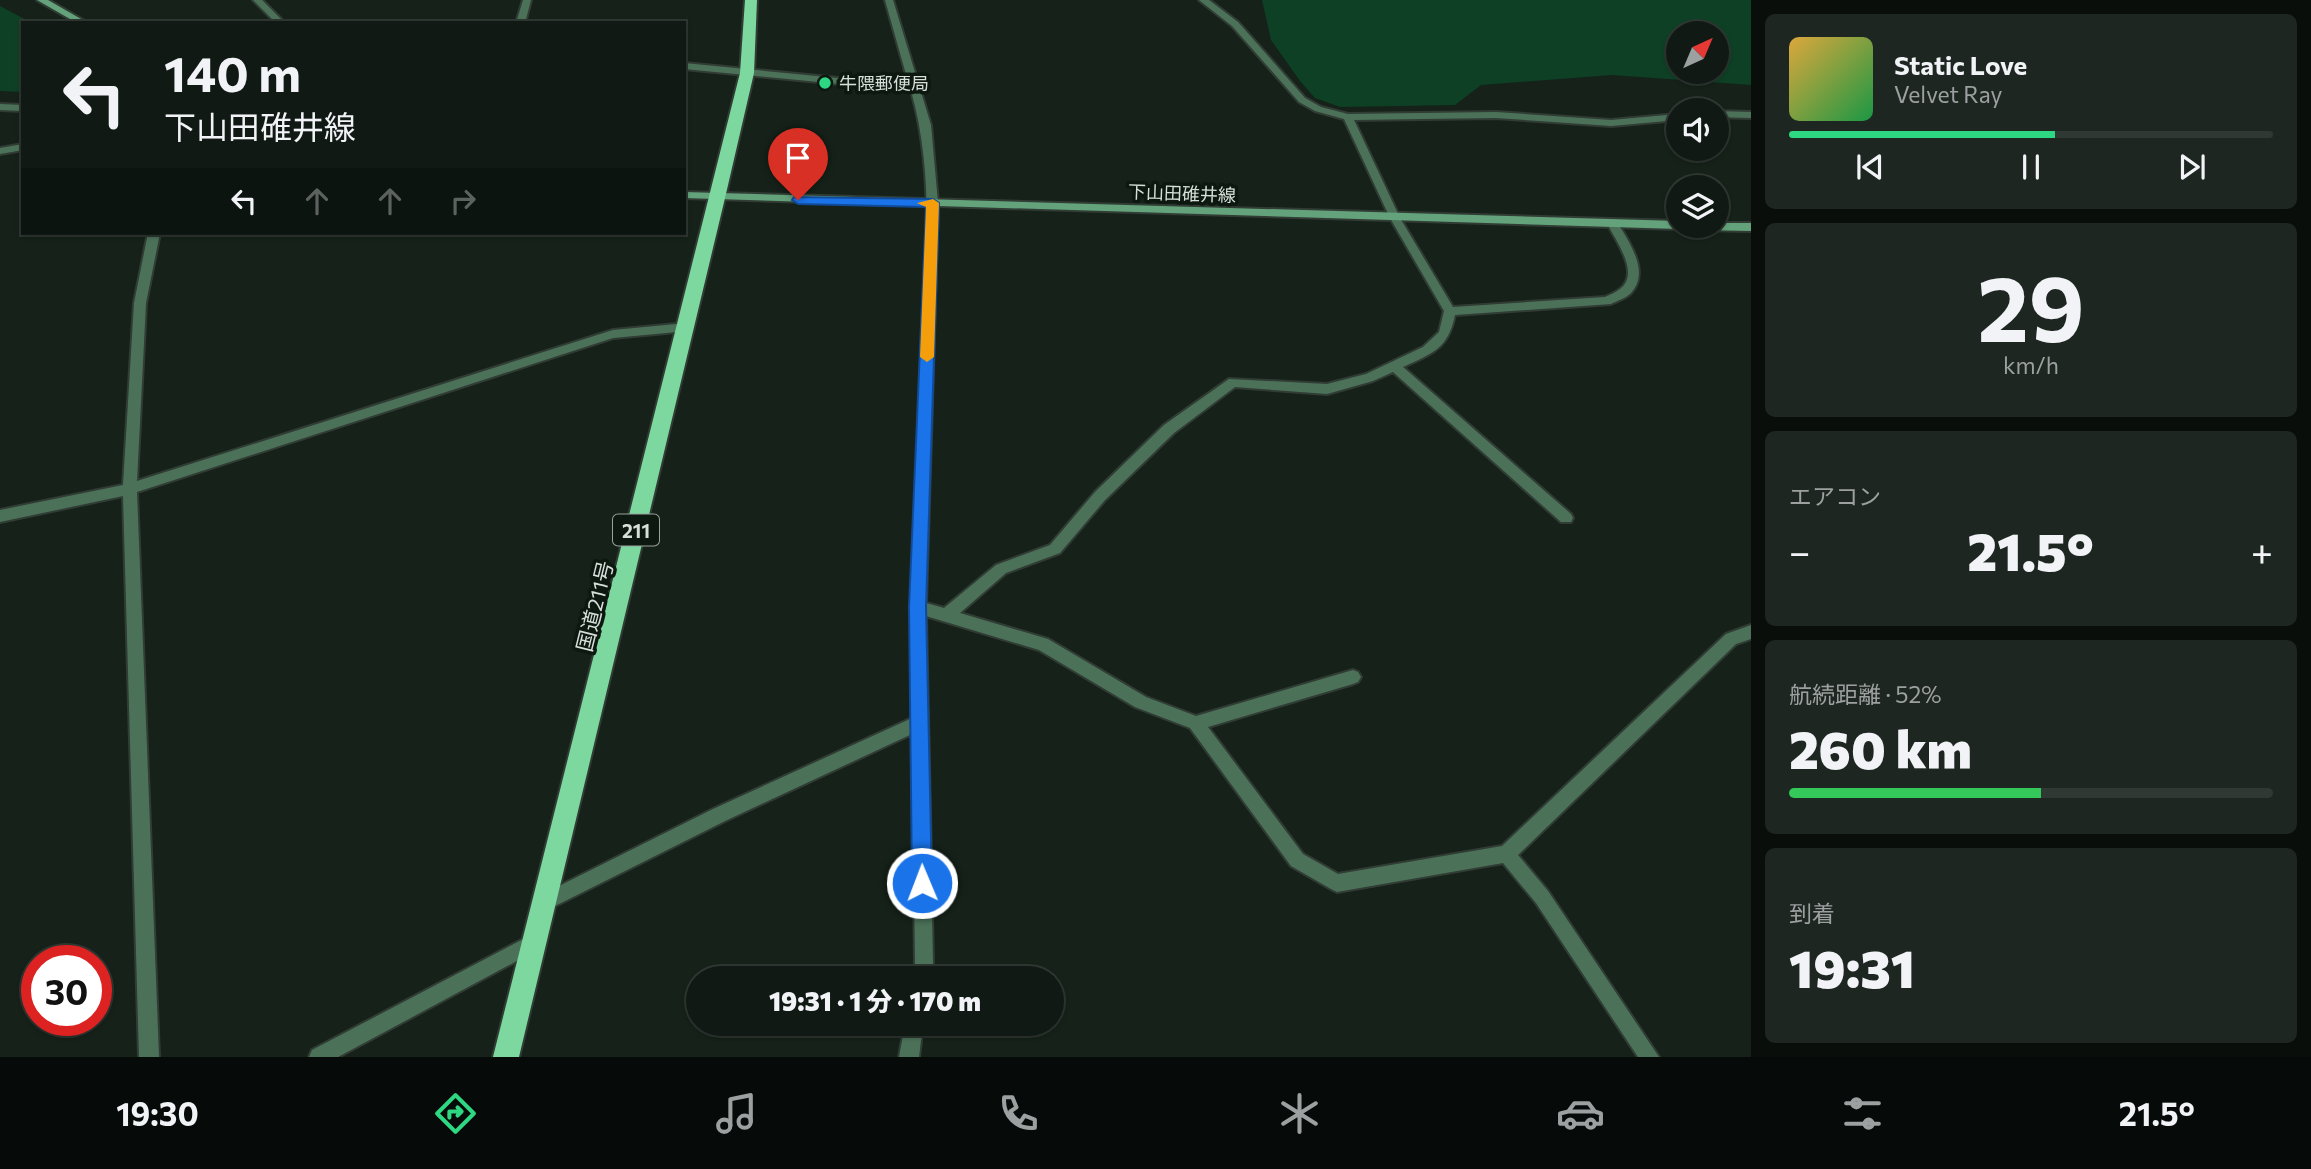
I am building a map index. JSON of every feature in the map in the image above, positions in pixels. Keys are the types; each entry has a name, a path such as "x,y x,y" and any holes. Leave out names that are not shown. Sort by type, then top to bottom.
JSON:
{"highway":[{"name":"国道211号","path":"506,1057 687,327 747,73 751,0"}],"main road":[{"path":"41,0 81,21"},
{"name":"下山田碓井線","path":"686,195 1666,225"},
{"path":"1729,227 1751,227"}],"street":[{"path":"257,0 279,21"},
{"path":"521,21 527,0"},
{"path":"889,0 926,125 933,203 918,607 923,966"},
{"path":"1203,0 1234,24 1302,100 1318,109 1348,117 1496,115 1611,123 1666,118"},
{"path":"686,66 914,88"},
{"path":"0,107 21,108"},
{"path":"1729,115 1751,116"},
{"path":"946,616 1001,569 1055,549 1100,496 1169,429 1233,382 1327,389 1370,378 1427,350 1445,334 1450,311 1395,218 1348,117"},
{"path":"0,152 21,147"},
{"path":"1450,311 1607,301 1626,291 1634,277 1630,258 1612,223"},
{"path":"149,1057 130,489 140,303 154,235"},
{"path":"0,516 130,489 613,334 687,327"},
{"path":"1394,366 1566,518"},
{"path":"918,607 1043,644 1141,702 1196,723 1297,860 1336,883 1506,853 1731,639 1751,632"},
{"path":"1196,723 1353,677"},
{"path":"543,903 719,815 919,723"},
{"path":"1506,853 1542,897 1649,1057"},
{"path":"319,1057 533,943"},
{"path":"909,1057 912,1036"}],"green space":[{"path":"1262,0 1751,0 1751,85 1729,83 1729,21 1666,21 1666,79 1612,75 1481,85 1455,105 1340,107 1315,98 1271,40"},
{"path":"0,6 28,21 21,21 21,92 0,91"}],"slow traffic":[{"path":"924,203 933,203 927,357"}],"place":[{"name":"牛隈郵便局","path":"825,83"}],"route":[{"path":"798,200 933,203 918,607 922,883"}]}
